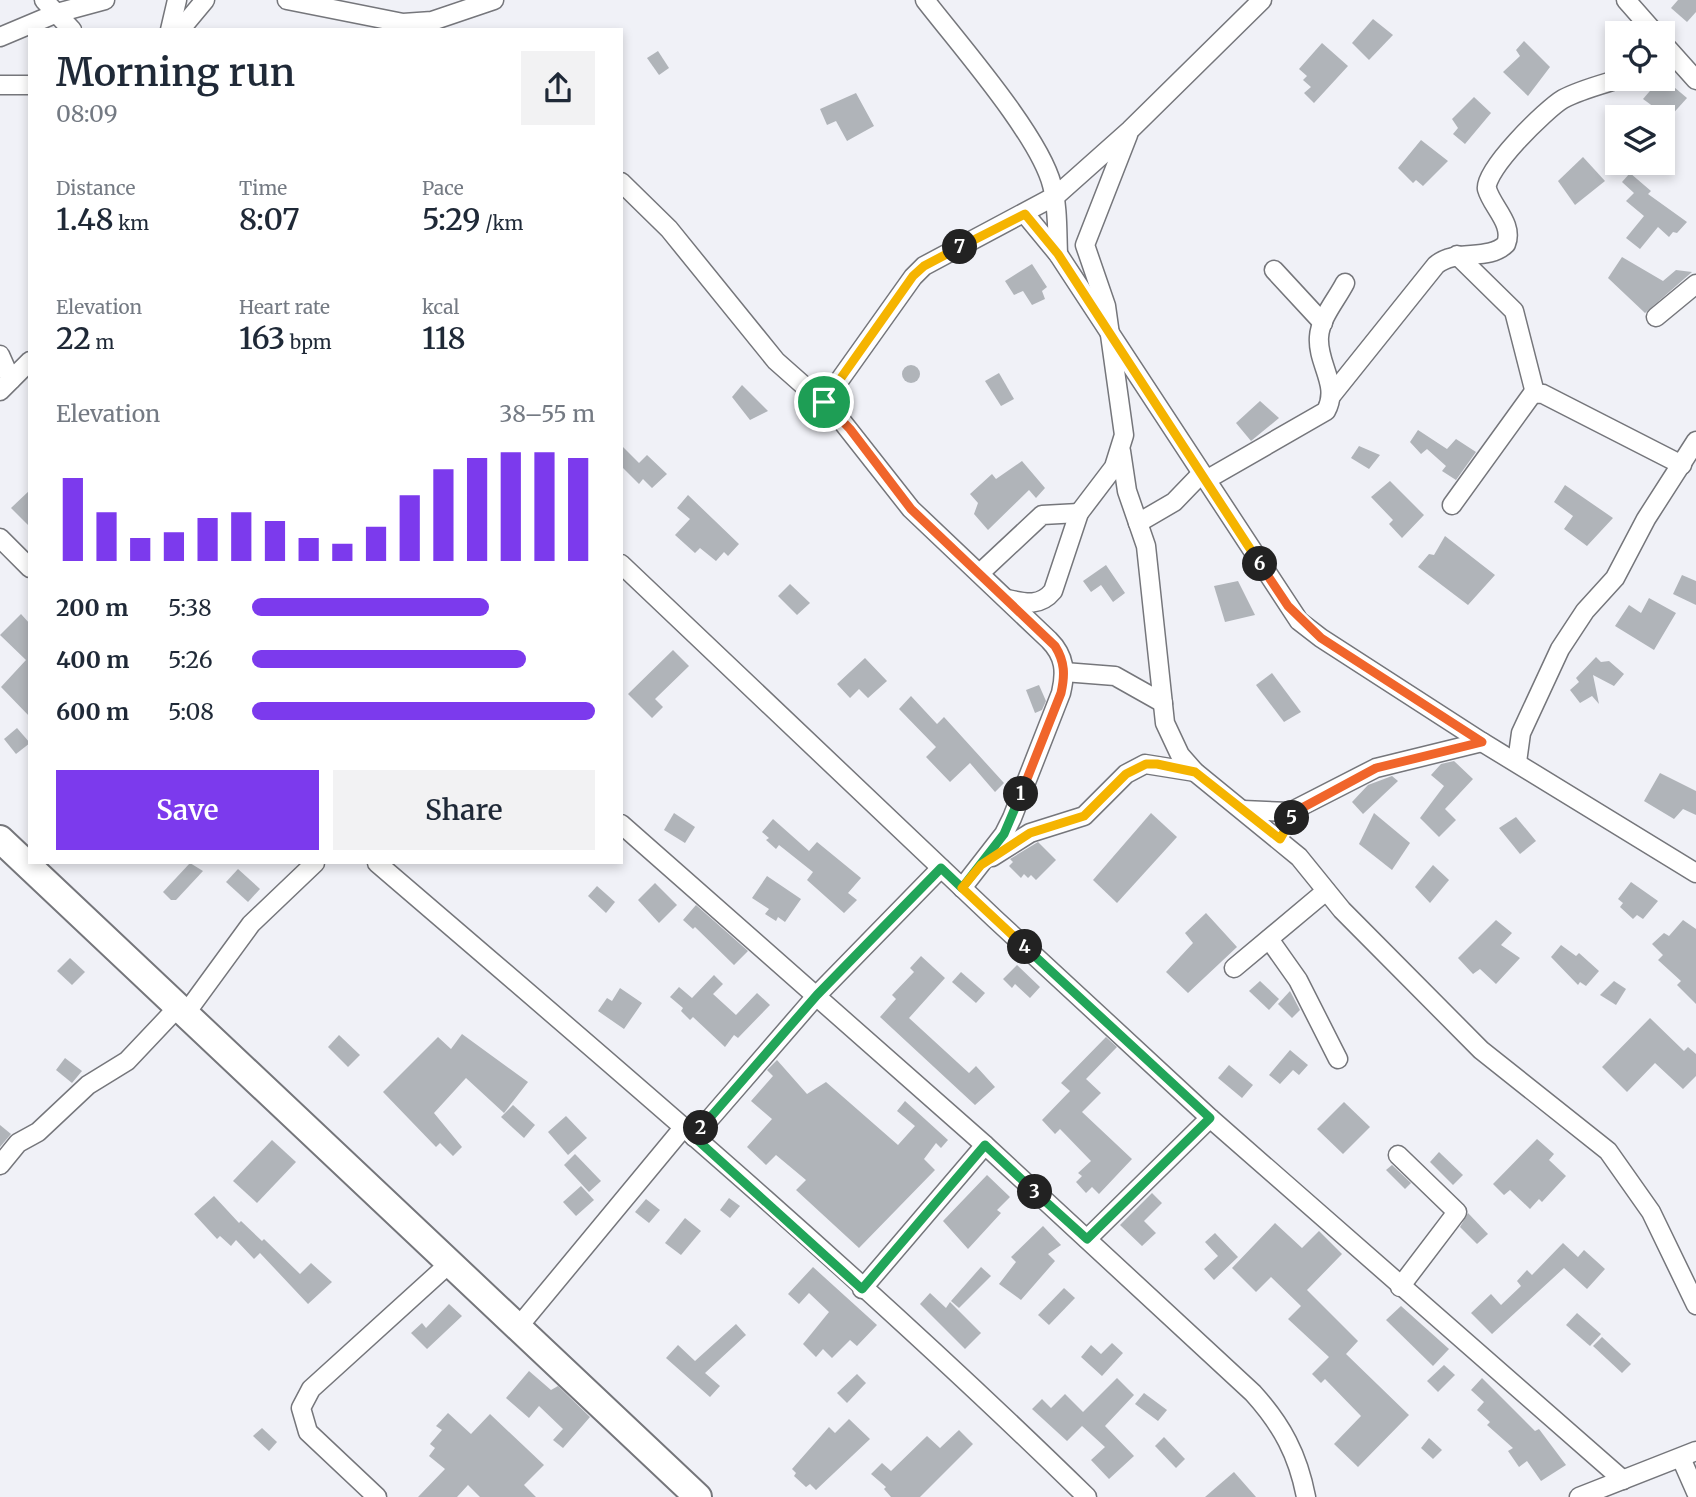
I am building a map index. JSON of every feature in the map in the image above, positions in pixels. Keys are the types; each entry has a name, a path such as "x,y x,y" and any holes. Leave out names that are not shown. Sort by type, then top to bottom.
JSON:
{"main road":[{"path":"0,839 698,1497"}],"street":[{"path":"0,37 50,7 104,0"},
{"path":"288,0 403,23 449,24 471,4 494,0"},
{"path":"925,0 1032,143 1046,167 1055,197 1058,254"},
{"path":"1235,0 1246,16"},
{"path":"824,402 913,276 924,266 1055,197 1130,130 1262,0"},
{"path":"1626,0 1644,21"},
{"path":"171,28 190,1"},
{"path":"181,28 190,1"},
{"path":"50,7 70,28"},
{"path":"1675,65 1696,80"},
{"path":"1138,523 1174,502 1203,477 1318,418 1326,411 1331,396 1436,265 1457,255 1485,253 1506,244 1508,233 1487,189 1488,176 1527,131 1561,100 1605,84"},
{"path":"0,85 28,85"},
{"path":"1130,130 1085,245 1106,306 1124,420 1121,451 1127,491 1146,546 1163,703 1172,740 1195,772 1280,839 1326,891 1481,1050 1608,1152 1651,1212 1696,1305"},
{"path":"623,184 669,229 776,361 824,402 850,429 911,509 1055,646 1062,658 1064,672 1055,711 1012,818 1004,834 962,888"},
{"path":"1025,214 1058,254 1300,621 1321,638 1482,742 1696,873"},
{"path":"1457,255 1514,310 1535,393"},
{"path":"1274,270 1323,323"},
{"path":"1331,396 1319,343 1323,323 1345,283"},
{"path":"1656,317 1696,284"},
{"path":"0,355 6,385"},
{"path":"6,385 28,363"},
{"path":"1452,505 1530,395 1535,393 1543,394 1682,465"},
{"path":"1517,762 1521,733 1560,649 1586,611 1615,578 1646,519 1696,441"},
{"path":"1007,599 1032,604 1048,597 1054,591 1079,513 1114,467 1121,451"},
{"path":"981,573 1042,515 1079,513"},
{"path":"0,538 28,566"},
{"path":"623,566 962,888 1210,1118 1623,1480"},
{"path":"1064,672 1115,676 1163,703"},
{"path":"1243,810 1283,812 1300,809 1376,768 1482,742"},
{"path":"981,865 1030,833 1084,816 1126,774 1146,764 1195,772"},
{"path":"1280,839 1300,809"},
{"path":"623,826 985,1145 1273,1415 1296,1455 1306,1497"},
{"path":"0,1166 18,1143 38,1132 88,1085 127,1061 182,1009 251,924 314,864"},
{"path":"378,864 688,1132 1007,1419 1083,1496"},
{"path":"519,1326 688,1132 941,868"},
{"path":"1234,968 1326,891"},
{"path":"1269,939 1298,980 1338,1059"},
{"path":"1087,1239 1210,1118"},
{"path":"862,1289 985,1145"},
{"path":"1398,1155 1457,1212 1400,1287"},
{"path":"377,1497 308,1432 301,1408 311,1389 451,1262"},
{"path":"1579,1497 1689,1455 1696,1492"}],"building":[{"path":"1678,0 1696,0 1696,12 1687,22 1671,8"},
{"path":"1373,19 1393,35 1369,60 1352,43"},
{"path":"1524,41 1550,67 1528,96 1503,72 1520,56 1516,50"},
{"path":"1322,43 1348,66 1314,103 1304,93 1311,87 1303,80 1307,76 1299,69"},
{"path":"658,51 669,68 659,75 647,58"},
{"path":"1675,88 1687,98 1675,111 1675,105 1651,105 1643,99 1650,91 1675,91"},
{"path":"856,93 874,126 847,141 836,121 827,125 820,109"},
{"path":"1474,97 1491,113 1465,144 1453,134 1458,128 1452,119"},
{"path":"1421,140 1448,161 1423,186 1416,180 1413,183 1398,168"},
{"path":"1583,157 1605,181 1575,205 1558,181"},
{"path":"1628,175 1632,175 1651,191 1648,194 1687,222 1669,237 1658,227 1640,249 1626,238 1644,216 1626,201 1634,193 1622,182"},
{"path":"1622,257 1663,281 1676,270 1692,272 1645,313 1608,278"},
{"path":"1032,264 1047,287 1042,291 1045,299 1032,305 1023,291 1014,295 1005,281"},
{"path":"911,365 917,368 920,374 917,380 911,383 905,380 902,374 905,368"},
{"path":"999,373 1014,399 1001,406 985,381"},
{"path":"742,385 768,411 750,420 732,397"},
{"path":"1260,401 1279,418 1251,441 1236,423"},
{"path":"1418,430 1447,449 1456,439 1476,452 1456,480 1442,471 1446,466 1427,449 1421,454 1410,442"},
{"path":"1359,446 1380,455 1369,469 1351,458"},
{"path":"623,447 639,463 647,455 667,474 652,488 643,479 639,484 623,468"},
{"path":"1022,461 1045,488 1036,498 1029,490 988,530 974,514 978,503 970,494 992,474 996,479"},
{"path":"1390,481 1424,515 1402,538 1389,524 1393,520 1371,497"},
{"path":"1565,485 1613,518 1587,546 1564,529 1573,516 1554,502"},
{"path":"28,492 28,525 11,508"},
{"path":"688,495 739,544 728,556 724,552 716,561 700,548 695,553 675,535 690,519 677,508"},
{"path":"1445,536 1495,575 1468,605 1418,567 1429,554 1434,555"},
{"path":"1106,565 1125,593 1113,602 1101,585 1091,592 1083,581"},
{"path":"1682,575 1696,581 1696,605 1673,594"},
{"path":"1238,581 1255,615 1225,622 1214,586"},
{"path":"790,584 810,603 797,615 778,596"},
{"path":"1649,598 1676,613 1654,650 1615,626 1629,605 1641,613"},
{"path":"21,614 28,622 28,715 1,687 26,660 0,635"},
{"path":"673,650 689,666 655,699 663,707 652,718 628,694"},
{"path":"1596,657 1601,662 1609,661 1624,674 1614,686 1593,675 1599,704 1592,696 1580,703 1570,690 1579,682 1576,678"},
{"path":"865,658 887,681 868,698 859,689 850,698 837,684"},
{"path":"1272,673 1301,712 1284,722 1256,685"},
{"path":"1039,685 1046,701 1042,710 1035,713 1026,690"},
{"path":"911,696 937,724 944,717 1004,783 995,792 970,763 950,782 926,757 936,747 899,709"},
{"path":"17,728 28,741 28,745 16,754 4,739"},
{"path":"1454,761 1473,779 1445,809 1456,820 1439,837 1420,818 1444,786 1431,775 1441,764"},
{"path":"1660,773 1696,791 1696,815 1683,809 1674,819 1644,801"},
{"path":"1392,776 1398,781 1363,814 1352,802 1368,785"},
{"path":"674,813 695,827 685,843 664,830"},
{"path":"1151,813 1177,837 1117,903 1093,880"},
{"path":"1374,813 1410,843 1392,870 1359,844"},
{"path":"1516,817 1536,841 1520,854 1499,828"},
{"path":"773,819 809,851 817,842 861,878 848,893 857,900 844,913 807,880 813,872 779,845 776,849 766,840 769,838 762,832"},
{"path":"1038,842 1056,860 1036,880 1031,875 1028,878 1024,874 1021,878 1009,866 1013,862 1010,859"},
{"path":"189,864 203,871 176,900 171,900 163,892"},
{"path":"1433,865 1449,880 1430,903 1415,887"},
{"path":"238,869 260,889 248,902 226,882"},
{"path":"767,876 801,899 785,922 778,917 776,921 765,914 769,909 752,898"},
{"path":"1631,882 1658,901 1643,919 1637,915 1633,919 1620,907 1623,903 1618,899"},
{"path":"655,883 677,905 659,923 638,900"},
{"path":"597,886 615,902 606,913 588,896"},
{"path":"696,905 748,951 734,965 695,927 693,929 683,920"},
{"path":"1206,913 1237,947 1188,993 1166,972 1193,943 1185,933"},
{"path":"1496,920 1512,933 1501,945 1520,958 1496,984 1480,969 1473,974 1458,958"},
{"path":"1683,920 1696,929 1696,1004 1677,985 1681,981 1658,960 1663,955 1652,944 1664,933 1669,936"},
{"path":"1561,945 1576,956 1579,953 1599,971 1586,986 1580,982 1578,985 1551,957"},
{"path":"921,956 945,978 909,1018 969,1073 976,1066 995,1087 975,1105 880,1017 896,999 892,995 914,972 910,968"},
{"path":"70,958 85,972 72,985 57,971"},
{"path":"1017,965 1040,987 1030,998 1015,984 1012,988 1003,979"},
{"path":"961,972 985,993 976,1003 952,982"},
{"path":"714,975 723,984 713,994 736,1015 757,993 770,1005 738,1038 734,1035 725,1047 693,1017 690,1020 681,1011 683,1008 670,997 679,987 692,998"},
{"path":"1260,981 1279,999 1269,1010 1249,991"},
{"path":"1614,981 1626,989 1616,1005 1600,995"},
{"path":"620,988 642,1003 624,1029 598,1011 607,998 612,1001"},
{"path":"1290,991 1300,1010 1292,1018 1278,1004"},
{"path":"1650,1018 1684,1051 1688,1047 1696,1054 1696,1076 1683,1089 1655,1063 1627,1092 1602,1067"},
{"path":"462,1034 528,1082 504,1113 466,1078 434,1113 462,1147 453,1156 440,1143 436,1147 383,1092 438,1037 451,1049"},
{"path":"339,1035 360,1055 348,1067 328,1047"},
{"path":"1106,1037 1117,1047 1086,1079 1101,1093 1082,1112 1132,1159 1099,1194 1092,1187 1086,1193 1076,1182 1082,1176 1078,1173 1091,1161 1060,1129 1055,1134 1042,1120 1070,1091 1061,1083"},
{"path":"1290,1050 1308,1065 1299,1075 1293,1070 1280,1084 1269,1075"},
{"path":"65,1058 82,1071 72,1083 56,1070"},
{"path":"777,1060 807,1094 826,1082 898,1145 915,1126 897,1111 905,1101 948,1140 941,1148 936,1143 924,1159 935,1170 859,1248 796,1190 806,1180 776,1155 766,1165 747,1147 772,1119 751,1101 773,1076 767,1070"},
{"path":"1229,1065 1253,1085 1242,1098 1218,1078"},
{"path":"1344,1102 1370,1127 1343,1154 1317,1129"},
{"path":"513,1105 535,1125 524,1138 501,1117"},
{"path":"566,1116 587,1138 568,1155 548,1132"},
{"path":"0,1125 11,1134 0,1147"},
{"path":"1537,1139 1554,1154 1549,1160 1566,1176 1542,1202 1539,1199 1530,1209 1510,1190 1504,1195 1493,1184"},
{"path":"272,1140 296,1162 257,1203 233,1181"},
{"path":"1439,1152 1463,1175 1453,1185 1430,1162"},
{"path":"575,1154 601,1181 589,1192 564,1165"},
{"path":"1392,1165 1411,1183 1405,1189 1386,1170"},
{"path":"987,1175 1010,1197 997,1210 1001,1213 968,1249 943,1221"},
{"path":"581,1186 594,1200 576,1216 563,1202"},
{"path":"1152,1193 1162,1203 1144,1221 1156,1233 1142,1246 1120,1225"},
{"path":"214,1196 239,1223 241,1221 262,1241 264,1239 300,1274 311,1263 332,1282 308,1304 260,1253 254,1259 236,1240 231,1246 220,1236 217,1239 194,1214"},
{"path":"729,1198 740,1206 730,1218 720,1210"},
{"path":"646,1199 660,1210 649,1223 635,1212"},
{"path":"1468,1213 1488,1234 1477,1244 1460,1227"},
{"path":"685,1218 701,1231 681,1255 665,1243"},
{"path":"1275,1223 1302,1248 1319,1231 1342,1254 1307,1290 1358,1341 1346,1354 1409,1415 1358,1467 1334,1444 1361,1416 1325,1379 1321,1383 1312,1374 1329,1357 1288,1319 1301,1306 1271,1277 1256,1292 1232,1268"},
{"path":"1043,1226 1061,1245 1048,1254 1055,1261 1021,1300 999,1284 1016,1262 1011,1257"},
{"path":"1215,1233 1238,1257 1214,1280 1204,1269 1218,1256 1205,1242"},
{"path":"1563,1243 1578,1257 1584,1250 1605,1269 1587,1289 1564,1268 1492,1334 1471,1313 1491,1294 1501,1305 1521,1286 1517,1281 1527,1270 1532,1275"},
{"path":"813,1267 877,1325 857,1346 850,1340 832,1358 823,1349 816,1357 803,1344 829,1312 809,1293 799,1304 788,1294"},
{"path":"981,1267 991,1276 959,1308 951,1301"},
{"path":"1064,1288 1075,1298 1049,1325 1038,1315"},
{"path":"930,1293 946,1308 950,1302 981,1333 965,1349 920,1304"},
{"path":"449,1304 462,1316 427,1349 411,1333 422,1323 426,1328"},
{"path":"1401,1306 1449,1349 1433,1366 1386,1320"},
{"path":"1577,1313 1601,1334 1590,1346 1566,1325"},
{"path":"736,1324 746,1335 705,1373 720,1386 710,1397 666,1358 678,1345 695,1361"},
{"path":"1602,1337 1631,1364 1622,1373 1593,1346"},
{"path":"1112,1343 1123,1353 1102,1376 1081,1357 1091,1345 1101,1354"},
{"path":"1444,1365 1455,1375 1438,1392 1427,1381"},
{"path":"529,1371 551,1390 558,1386 590,1417 563,1448 553,1440 563,1429 539,1406 529,1418 506,1398"},
{"path":"857,1374 866,1383 847,1403 837,1393"},
{"path":"1117,1378 1134,1395 1105,1426 1134,1456 1109,1479 1091,1460 1105,1447 1082,1426 1067,1441 1032,1409 1042,1399 1051,1408 1065,1394 1083,1412"},
{"path":"1482,1378 1535,1431 1539,1429 1566,1465 1541,1481 1527,1461 1519,1467 1508,1451 1513,1448 1487,1425 1490,1422 1477,1410 1484,1402 1471,1390"},
{"path":"1144,1393 1167,1410 1158,1421 1135,1404"},
{"path":"448,1413 471,1434 490,1414 544,1465 524,1485 536,1497 480,1497 468,1485 457,1497 418,1497 445,1469 429,1456 435,1448 430,1444 442,1430 436,1426"},
{"path":"849,1419 870,1439 816,1490 810,1484 806,1487 794,1476 796,1473 792,1469 829,1427 835,1433"},
{"path":"262,1428 277,1442 269,1451 253,1436"},
{"path":"959,1430 973,1444 920,1497 891,1497 884,1489 886,1487 871,1474 882,1463 891,1471 927,1436 940,1448"},
{"path":"1164,1437 1185,1459 1176,1468 1155,1446"},
{"path":"1429,1438 1442,1450 1433,1459 1421,1448"},
{"path":"1234,1472 1256,1497 1205,1497"}],"route":[{"path":"824,402 850,429 911,509 969,561 1055,646 1064,666 1064,678 1055,711 1012,818 1004,834 981,865 962,888 941,868 817,995 694,1137 862,1289 985,1145 1087,1239 1210,1118 962,888 981,865 1030,833 1045,826 1084,816 1096,807 1126,774 1146,764 1195,772 1280,839 1282,831 1300,809 1376,768 1482,742 1321,638 1300,621 1058,254 1025,214 924,266 913,276 824,402"}]}
